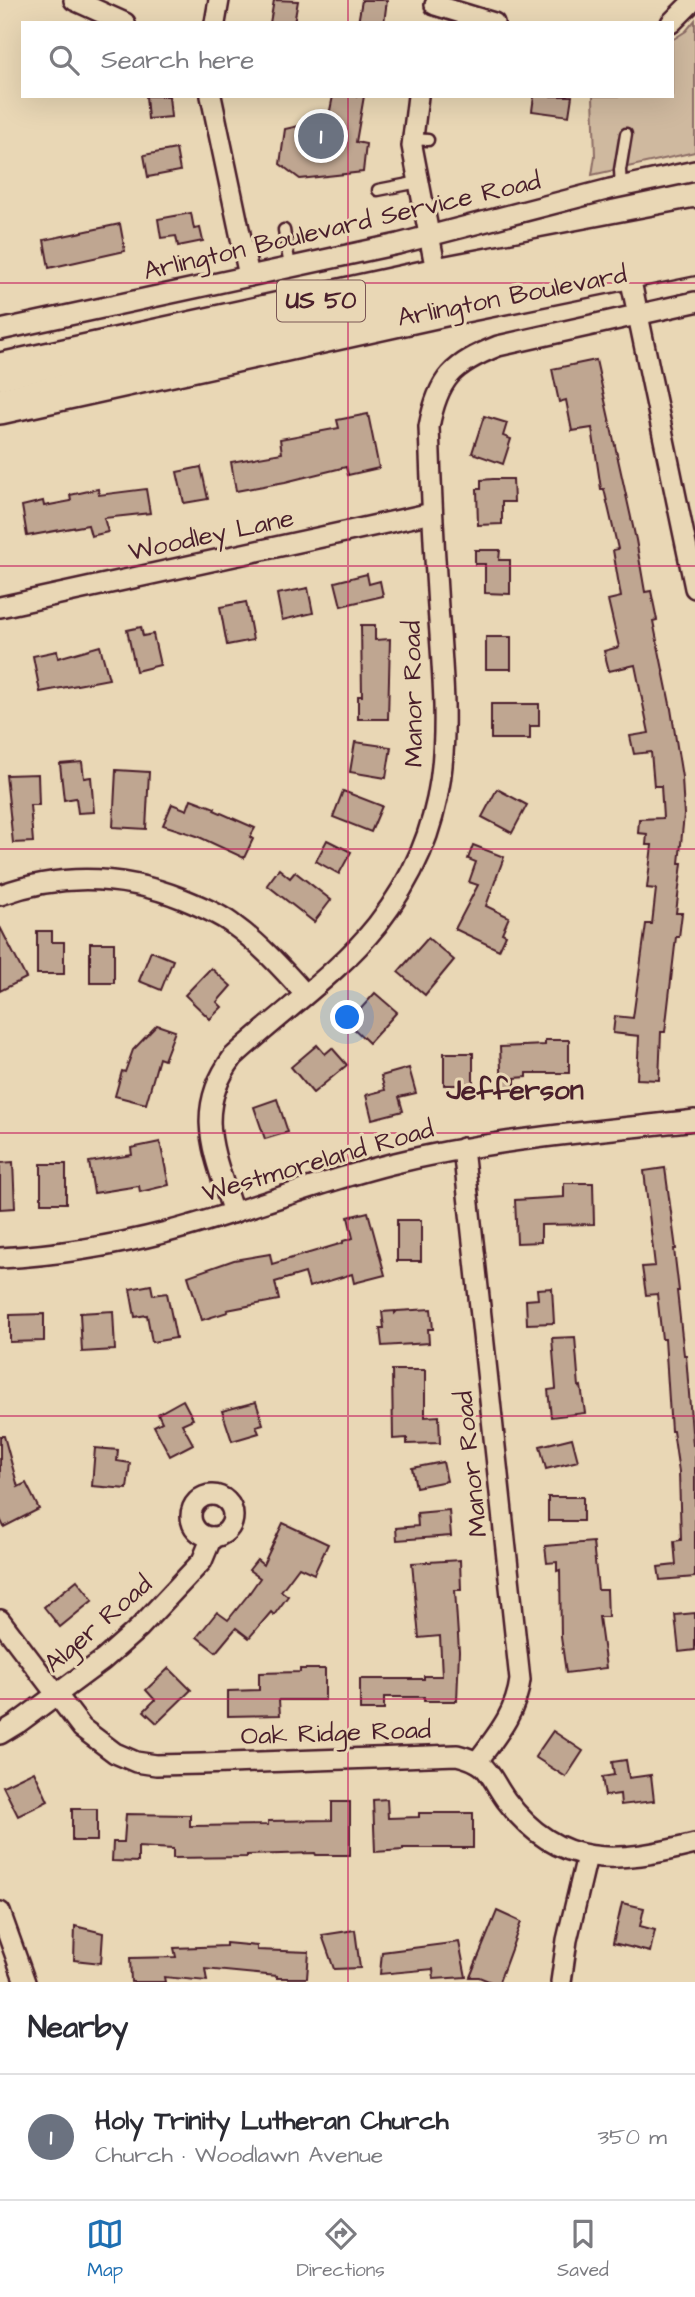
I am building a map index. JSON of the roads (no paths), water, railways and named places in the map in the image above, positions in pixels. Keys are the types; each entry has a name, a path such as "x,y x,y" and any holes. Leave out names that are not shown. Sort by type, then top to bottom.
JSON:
{"highway":[{"name":"Arlington Boulevard","path":"0,371 437,276 695,227"},
{"name":"Arlington Boulevard","path":"0,406 695,257"},
{"path":"392,320 431,296 438,286 437,276"}],"street":[{"path":"74,0 121,21"},
{"path":"215,21 219,0"},
{"path":"673,21 694,0"},
{"path":"435,9 486,21"},
{"path":"211,98 249,276"},
{"path":"418,98 421,140 419,182 437,276"},
{"name":"Arlington Boulevard Service Road","path":"0,330 430,235 695,171"},
{"path":"643,238 629,272 695,588"},
{"path":"637,314 695,302"},
{"name":"Manor Road","path":"233,1213 209,1130 209,1110 222,1072 233,1057 350,955 376,926 416,864 430,830 439,793 446,740 429,427 432,407 440,388 460,365 471,357 498,346 637,314"},
{"name":"Woodley Lane","path":"0,607 432,513"},
{"path":"0,895 36,884 92,879 128,882 157,889 201,906 228,921 276,962 305,994"},
{"name":"Westmoreland Road","path":"0,1258 116,1244 233,1213 359,1172 463,1148 695,1120"},
{"name":"Manor Road","path":"463,1148 520,1680 518,1698 510,1717 477,1762"},
{"name":"Alger Road","path":"0,1734 103,1660 139,1628 202,1561 212,1537"},
{"name":"Oak Ridge Road","path":"0,1620 82,1728 98,1742 136,1762 156,1765 457,1755 477,1762"},
{"path":"477,1762 494,1777 504,1797 536,1832 559,1846 587,1856 624,1858 695,1844"},
{"path":"561,1982 567,1940 587,1856"},
{"path":"0,1912 25,1982"}],"lane":[{"path":"621,187 620,170 626,134"},
{"path":"379,191 419,182"},
{"path":"284,230 290,267"}],"place":[{"name":"Holy Trinity Lutheran Church","path":"321,136"}],"district":[{"name":"Jefferson","path":"515,1090"}]}
